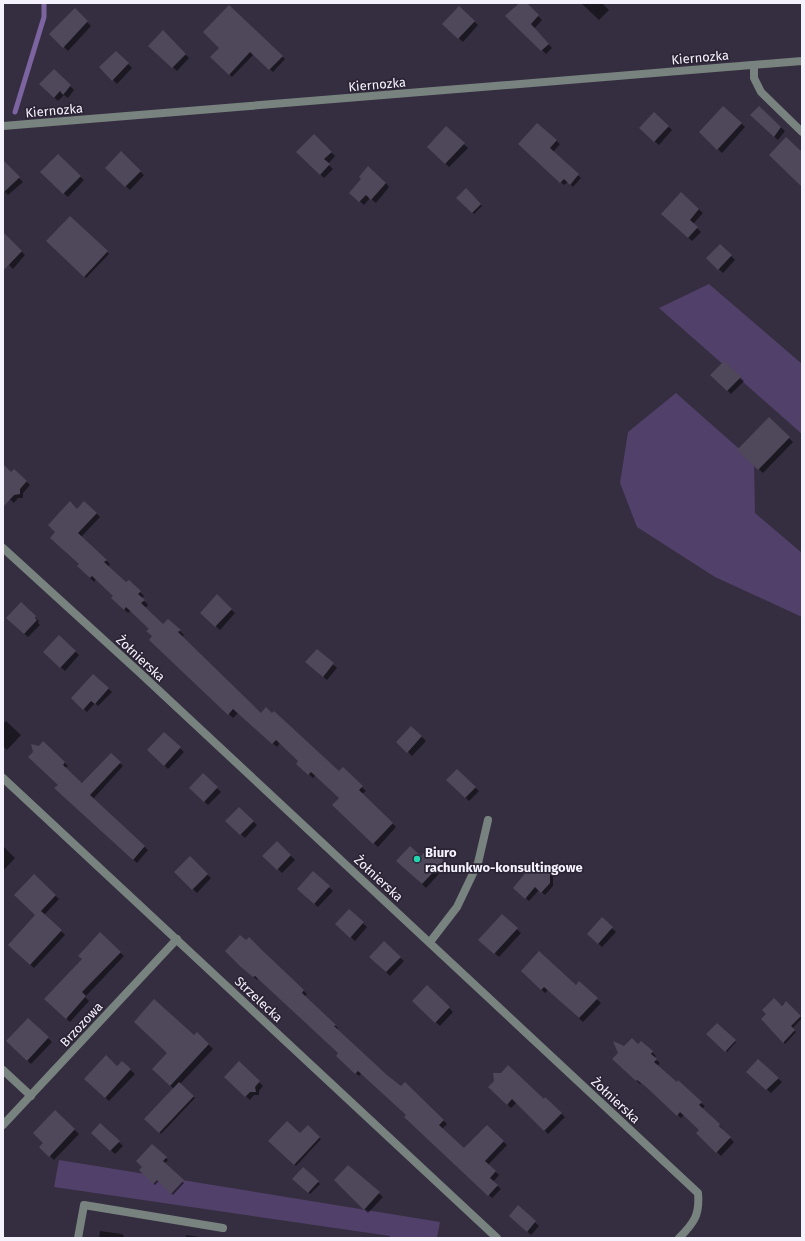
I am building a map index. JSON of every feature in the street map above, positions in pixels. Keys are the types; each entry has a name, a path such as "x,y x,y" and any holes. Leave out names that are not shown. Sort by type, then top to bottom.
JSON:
{"street":[{"name":"Kiernozka","path":"3,126 802,61"},
{"path":"754,65 754,78 761,92 802,132"},
{"name":"Żołnierska","path":"3,548 430,942 698,1193 699,1206 694,1222 679,1238"},
{"name":"Strzelecka","path":"3,778 497,1238"},
{"path":"430,942 457,907 478,863 488,820"},
{"name":"Brzozowa","path":"3,1125 177,940"},
{"path":"3,1070 31,1096"},
{"path":"78,1238 84,1205 223,1228"}],"shaded area":[{"path":"709,284 802,364 802,434 659,308"},
{"path":"676,393 754,462 755,513 802,553 802,617 715,577 637,527 620,483 628,432"},
{"path":"59,1160 440,1222 437,1238 390,1238 390,1236 54,1187"}],"building":[{"path":"519,3 527,3 539,15 531,24 549,44 541,51 505,16"},
{"path":"229,5 283,56 269,70 250,52 229,75 210,57 219,48 203,32"},
{"path":"459,6 475,21 458,39 442,24"},
{"path":"75,8 88,21 63,48 49,34"},
{"path":"163,30 186,54 172,68 148,46"},
{"path":"116,51 129,63 112,81 99,67"},
{"path":"54,69 71,85 63,95 60,91 54,98 39,84"},
{"path":"723,106 742,123 717,150 699,132"},
{"path":"759,106 781,127 774,137 750,115"},
{"path":"654,112 669,126 654,142 639,128"},
{"path":"537,123 557,140 550,148 579,174 570,185 564,179 560,183 518,144"},
{"path":"446,126 465,143 445,164 427,147"},
{"path":"314,134 332,152 324,159 330,164 320,175 296,152"},
{"path":"786,137 802,152 802,187 769,155"},
{"path":"121,151 141,171 125,187 105,168"},
{"path":"58,154 81,176 63,194 40,172"},
{"path":"3,160 20,177 3,193"},
{"path":"368,166 386,183 371,200 366,195 359,202 349,193 361,179 359,177"},
{"path":"466,188 481,204 472,213 456,198"},
{"path":"681,192 699,209 690,220 698,227 688,238 661,214"},
{"path":"70,216 108,251 84,277 46,241"},
{"path":"3,232 22,251 3,271"},
{"path":"720,244 732,255 718,270 706,258"},
{"path":"724,361 741,377 727,391 710,375"},
{"path":"769,417 790,437 758,470 737,450"},
{"path":"3,464 11,472 14,469 27,481 20,489 20,494 14,495 3,507"},
{"path":"70,501 77,509 84,501 97,513 78,533 107,560 104,562 126,582 129,580 141,591 138,594 145,600 141,603 163,624 168,619 181,630 178,632 261,713 266,707 272,713 274,711 339,771 343,767 363,786 359,790 393,823 373,844 332,805 339,798 311,772 308,775 296,764 298,761 276,740 272,744 233,709 228,715 149,640 152,636 146,631 149,629 126,607 124,610 111,598 113,596 92,576 90,578 77,566 79,564 50,538 55,532 48,525"},
{"path":"217,594 232,609 215,627 200,613"},
{"path":"21,602 36,616 35,618 37,620 24,634 6,618"},
{"path":"59,635 76,651 60,668 43,652"},
{"path":"317,649 334,663 323,677 305,662"},
{"path":"93,674 109,688 95,704 91,701 83,710 71,698"},
{"path":"411,726 422,736 407,753 396,742"},
{"path":"164,732 181,747 164,766 147,750"},
{"path":"43,741 65,762 63,765 82,783 111,753 121,762 90,795 145,846 133,860 54,788 58,785 28,757 33,752 31,744 39,746"},
{"path":"457,769 476,787 465,798 446,780"},
{"path":"203,773 218,787 204,802 189,788"},
{"path":"239,807 254,821 240,835 225,821"},
{"path":"277,841 291,855 277,870 262,856"},
{"path":"410,846 421,856 429,847 444,861 422,884 396,861"},
{"path":"190,856 208,874 192,890 174,872"},
{"path":"536,860 543,866 550,865 550,883 541,893 535,887 525,899 513,888"},
{"path":"313,871 330,886 314,904 297,889"},
{"path":"34,874 56,895 41,911 62,930 30,965 8,945 35,915 14,895"},
{"path":"349,909 364,922 350,938 335,924"},
{"path":"502,914 518,928 494,954 478,940"},
{"path":"602,917 613,927 598,944 587,934"},
{"path":"100,932 121,952 82,992 86,996 66,1019 44,999 82,959 78,956"},
{"path":"240,935 246,940 249,937 304,990 302,993 336,1025 334,1026 386,1074 401,1086 405,1082 444,1120 439,1125 464,1148 487,1125 504,1141 485,1161 496,1171 490,1178 498,1185 488,1196 404,1117 406,1115 358,1071 355,1074 336,1056 338,1053 255,976 253,977 241,967 225,951"},
{"path":"384,941 401,957 386,972 369,957"},
{"path":"539,951 576,985 579,981 598,998 579,1018 544,987 541,990 521,971"},
{"path":"427,985 450,1007 435,1023 412,1001"},
{"path":"774,998 782,1006 786,1001 801,1016 791,1026 795,1030 783,1043 761,1019 766,1014 762,1010"},
{"path":"154,999 194,1035 197,1032 209,1044 170,1086 152,1069 167,1053 134,1022"},
{"path":"28,1018 49,1037 27,1061 6,1041"},
{"path":"717,1023 736,1040 725,1052 706,1034"},
{"path":"632,1038 638,1044 641,1041 653,1051 651,1054 657,1059 654,1062 677,1082 678,1080 702,1102 699,1105 720,1124 719,1126 731,1137 716,1153 696,1133 699,1130 680,1112 677,1116 645,1086 637,1080 636,1081 612,1059 618,1053 613,1041 624,1046"},
{"path":"106,1055 117,1066 122,1061 131,1069 105,1098 84,1079"},
{"path":"758,1059 779,1078 766,1090 746,1072"},
{"path":"239,1061 260,1081 255,1087 256,1092 250,1092 245,1097 224,1077"},
{"path":"508,1065 544,1099 545,1097 562,1113 544,1131 512,1099 507,1105 488,1087 494,1081 493,1073 501,1073"},
{"path":"179,1082 194,1096 159,1133 144,1119"},
{"path":"55,1110 75,1129 49,1157 39,1147 43,1143 33,1133"},
{"path":"287,1121 300,1133 308,1125 320,1137 294,1165 268,1141"},
{"path":"100,1123 120,1141 110,1151 91,1133"},
{"path":"152,1144 167,1157 163,1161 184,1180 171,1194 157,1180 153,1184 139,1170 142,1167 136,1161"},
{"path":"348,1165 380,1192 364,1210 334,1180"},
{"path":"303,1167 319,1181 308,1193 292,1179"},
{"path":"518,1205 536,1221 527,1232 509,1216"}],"waterway":[{"path":"15,112 44,17 44,3"}],"place":[{"name":"Biuro rachunkwo-konsultingowe","path":"417,859"}]}
